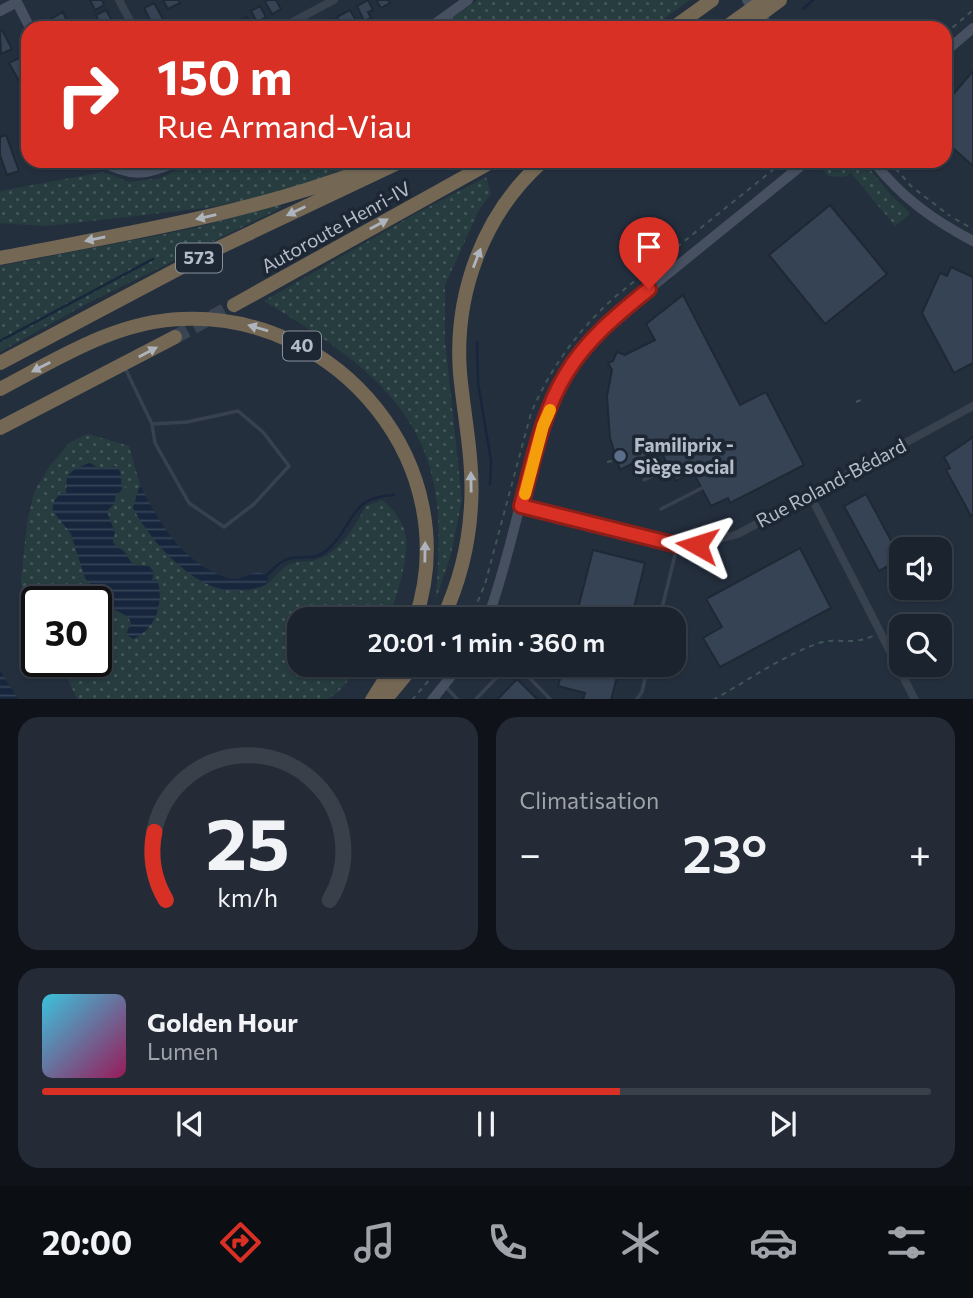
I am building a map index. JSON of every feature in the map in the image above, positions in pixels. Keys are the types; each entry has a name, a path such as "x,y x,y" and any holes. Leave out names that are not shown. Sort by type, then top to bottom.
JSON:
{"highway":[{"path":"683,21 712,0"},
{"path":"735,21 764,0"},
{"path":"751,21 780,0"},
{"path":"0,258 244,208 369,168"},
{"name":"Autoroute Henri-IV","path":"0,363 200,257 387,168"},
{"name":"Autoroute Henri-IV","path":"234,305 480,168"},
{"path":"447,607 464,558 471,506 470,456 460,369 464,302 476,258 496,217 520,184 536,168"},
{"name":"40","path":"0,389 92,342 147,324 179,319 226,320 287,337 346,374 364,392 395,433 409,464 421,504 425,539 422,592 418,607"},
{"path":"0,428 175,337"},
{"path":"372,699 386,677"},
{"path":"385,699 404,677"}],"street":[{"path":"294,21 334,0"},
{"path":"439,21 468,0"},
{"path":"747,0 765,21"},
{"path":"0,11 16,1 26,21"},
{"path":"121,1 131,21"},
{"path":"952,46 973,28"},
{"path":"114,168 135,174 161,168"},
{"path":"492,607 503,575 543,426 566,374 589,344 617,315 798,168"},
{"path":"879,168 900,194 948,228 973,240"},
{"name":"Rue Roland-Bédard","path":"521,506 677,545 697,545 738,534 973,406"},
{"path":"810,495 915,699"},
{"path":"432,699 451,677"}],"lane":[{"path":"124,365 152,424 155,443 189,503 224,527 254,505 289,466 263,432 238,411 187,422 152,424"},
{"path":"644,480 668,467"},
{"path":"661,509 702,488"},
{"path":"662,607 677,545"},
{"path":"475,699 497,677"},
{"path":"529,677 551,699"},
{"path":"636,699 642,692 645,677"},
{"path":"444,686 458,699"}],"path":[{"path":"952,28 973,10"},
{"path":"475,607 485,584 531,414 541,389 566,349 592,318 616,296 775,168"},
{"path":"895,168 930,202 973,229"},
{"path":"856,402 863,399"},
{"path":"607,462 615,460"},
{"path":"713,699 807,648 825,642 854,642 880,632"},
{"path":"412,699 431,677"}],"green space":[{"path":"478,0 690,0 661,21 446,21"},
{"path":"182,168 346,168 275,195 205,208 47,226 0,223 0,191 104,172 129,182 161,178"},
{"path":"821,168 869,168 909,215 895,226 851,173 845,177 828,176"},
{"path":"486,177 491,193 479,210 445,285 445,341 462,500 451,554 436,599 439,539 437,503 430,467 417,435 399,407 377,382 351,359 264,301 415,214"},
{"path":"280,204 281,208 86,304 0,352 0,266 195,228"},
{"path":"88,434 129,446 140,485 133,508 157,540 186,570 220,589 240,591 261,587 290,564 321,558 344,540 366,506 382,500 397,516 406,537 406,556 393,607 287,607 287,677 351,677 328,699 77,699 67,677 112,677 112,586 22,586 21,580 27,523 34,492 49,467 70,442"},
{"path":"121,484 137,492 134,502 116,495 122,492"}],"water":[{"path":"89,463 101,469 115,466 120,471 122,490 107,511 115,533 113,542 133,563 149,566 154,572 152,580 157,580 160,597 152,622 141,635 133,639 126,634 131,623 128,617 112,608 112,586 92,586 85,578 71,534 53,511 53,503 60,493 66,493 67,476"},
{"path":"140,485 171,537 192,558 221,576 234,579 256,573 264,574 268,578 265,585 227,590 208,584 182,568 149,533 133,508"},
{"path":"0,670 18,699 0,699"}],"building":[{"path":"90,0 102,0 104,5 95,10"},
{"path":"163,0 178,0 180,3 168,9"},
{"path":"276,0 281,9 272,14 265,2"},
{"path":"368,0 373,10 368,12 371,18 364,21 357,6"},
{"path":"376,0 388,0 390,3 381,8"},
{"path":"154,3 164,21 151,21 144,8"},
{"path":"260,6 266,17 256,21 251,11"},
{"path":"106,10 112,21 99,21 96,15"},
{"path":"350,10 356,21 339,21 337,17"},
{"path":"63,12 67,21 52,21 51,19"},
{"path":"2,30 12,49 1,54 0,31"},
{"path":"21,57 19,81 9,63"},
{"path":"973,71 973,166 952,147 952,96"},
{"path":"6,135 19,171 7,175 0,155 0,137"},
{"path":"830,205 887,274 825,324 769,255"},
{"path":"951,267 973,277 973,363 954,373 922,313 940,273 947,276"},
{"path":"683,295 740,405 766,392 804,465 730,503 728,498 711,506 693,472 676,481 660,449 620,470 610,438 607,396 612,370 608,363 613,361 617,352 625,355 655,340 646,324"},
{"path":"973,437 971,516 946,470 950,468 944,457"},
{"path":"866,494 889,537 889,566 879,571 844,506"},
{"path":"800,548 831,608 720,667 703,638 722,627 706,599"},
{"path":"593,550 645,563 634,607 578,607"},
{"path":"561,677 617,677 611,699 583,699 585,693 558,686"},
{"path":"517,679 537,699 498,699"}],"waterway":[{"path":"803,9 813,0"},
{"path":"0,341 153,259"},
{"path":"477,342 478,383 491,461 490,484"},
{"path":"266,576 285,560 312,557 326,551 360,507 379,497 394,495"}],"tunnel":[{"path":"175,337 234,305"}],"slow traffic":[{"path":"525,494 543,426 550,410"}],"place":[{"name":"Familiprix - Siège social","path":"620,456"}],"route":[{"path":"649,289 617,315 589,344 566,374 543,426 521,506 677,545 697,545"}]}
